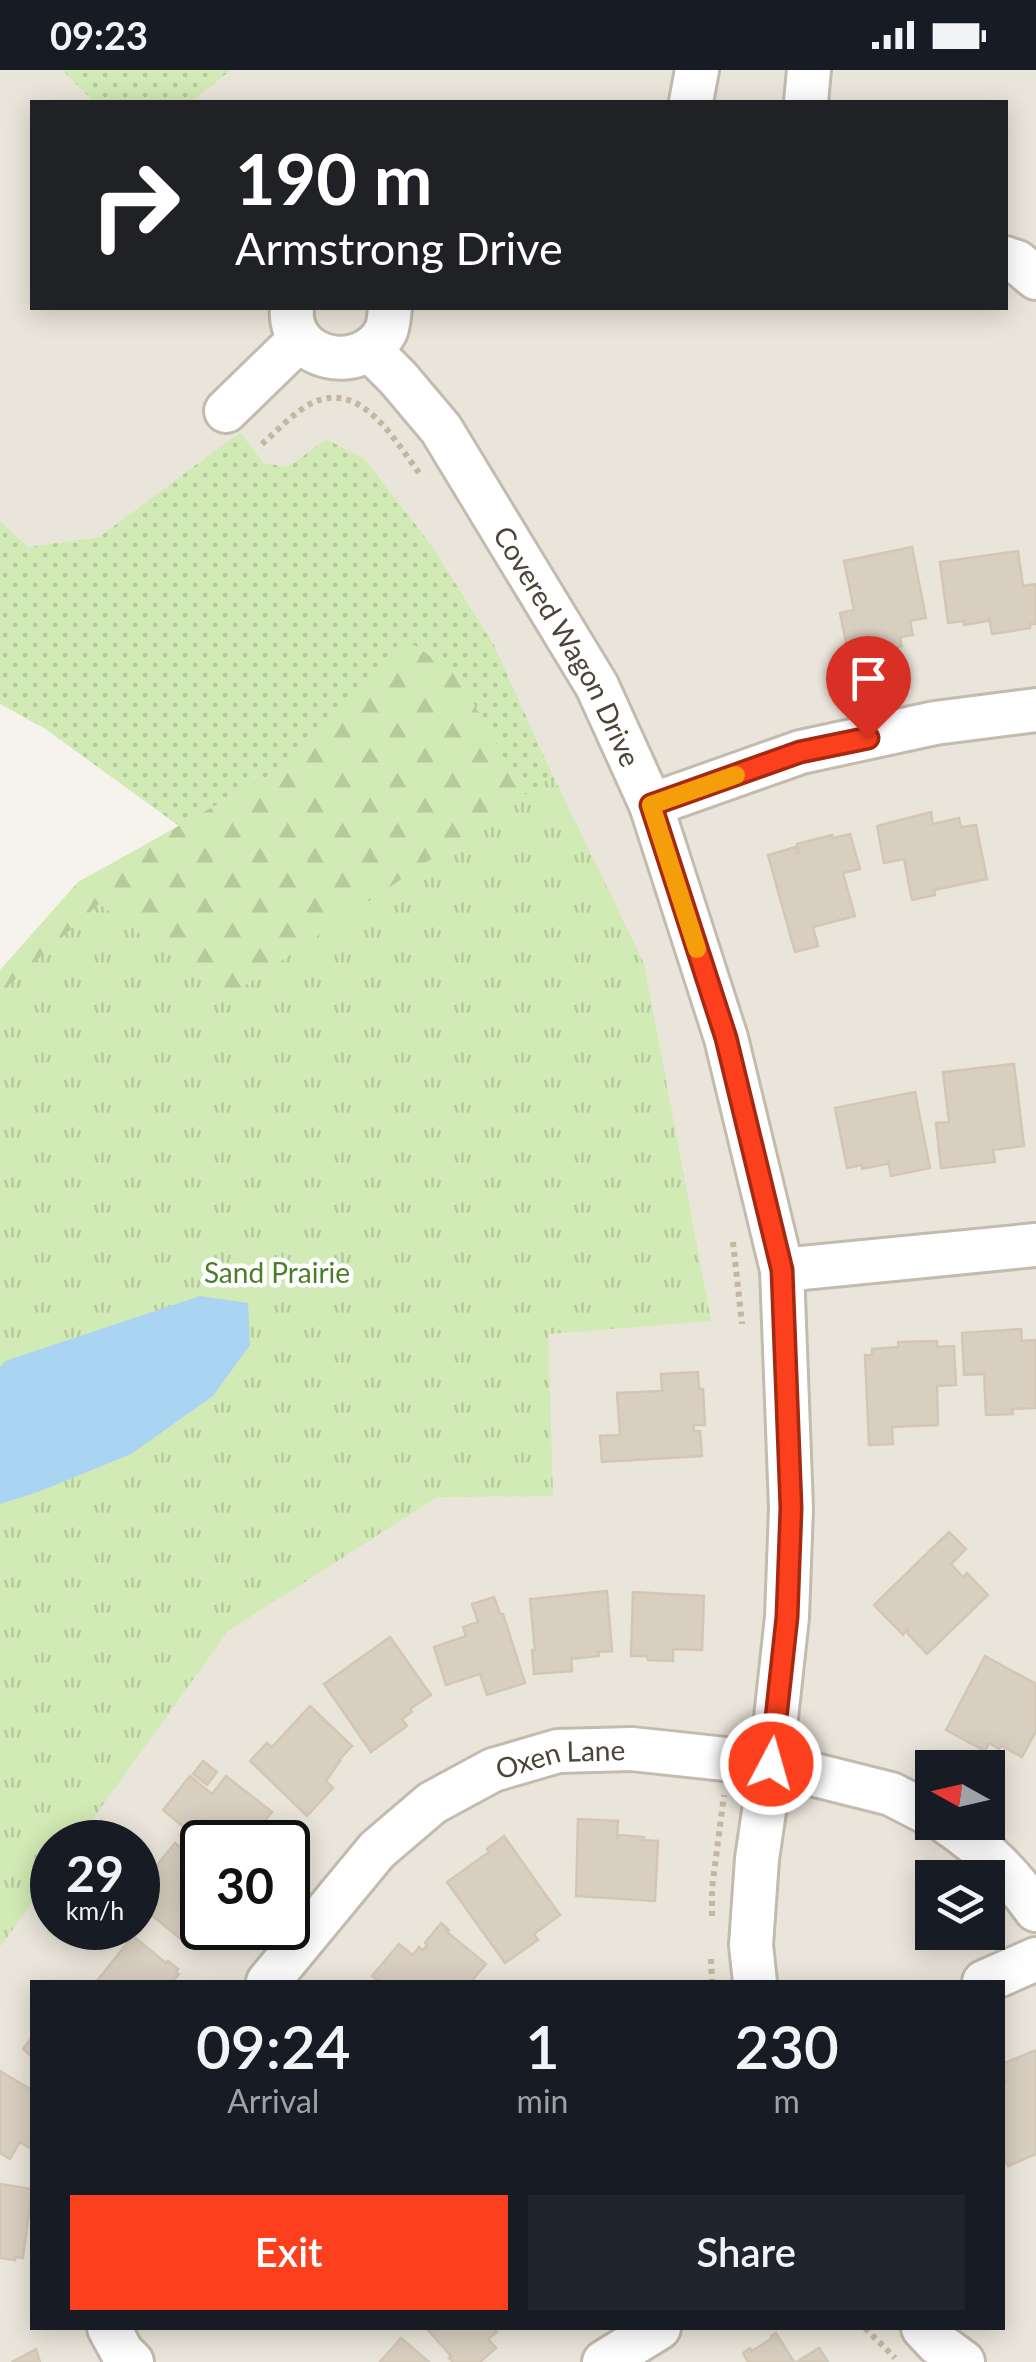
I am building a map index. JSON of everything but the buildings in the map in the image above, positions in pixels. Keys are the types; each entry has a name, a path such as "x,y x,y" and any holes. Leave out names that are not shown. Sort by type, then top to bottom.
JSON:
{"street":[{"path":"692,100 696,70"},
{"path":"806,100 809,70"},
{"path":"1008,259 1018,262 1036,278"},
{"path":"226,411 296,323 320,355 346,360 370,350 388,329 390,310"},
{"name":"Covered Wagon Drive","path":"370,350 441,429 598,686 651,805 726,1038 782,1270 791,1508 787,1617 757,1859 752,1946 755,1980"},
{"path":"651,805 800,752 935,723 1036,710"},
{"path":"782,1270 1036,1244"},
{"name":"Oxen Lane","path":"270,1980 377,1850 432,1802 494,1770 558,1751 632,1748 771,1764 891,1794 915,1806"},
{"path":"972,1840 1013,1878 1036,1910"},
{"path":"989,1980 1036,1959"},
{"path":"110,2330 132,2362"},
{"path":"604,2362 656,2330"},
{"path":"925,2330 963,2362"}],"path":[{"path":"262,444 313,403 337,396 367,410 430,487"},
{"path":"732,1238 743,1330"},
{"path":"712,1924 713,1873 729,1759"},
{"path":"712,1943 712,1980"},
{"path":"867,2330 900,2362"}],"shaded area":[{"path":"0,70 62,70 92,100 30,100 30,310 1008,310 1008,100 194,100 231,70 1036,70 1036,2362 0,2362 0,1947 30,1905 30,1950 160,1950 160,1820 92,1820 228,1631 437,1497 553,1496 547,1334 711,1321 553,776 494,645 432,546 365,459 326,439 288,467 264,463 240,432 99,537 28,547 0,521"}],"green space":[{"path":"62,70 231,70 194,100 92,100"},
{"name":"Sand Prairie","path":"240,432 264,463 288,467 326,439 365,459 432,546 494,645 644,964 711,1321 548,1334 553,1496 437,1497 228,1631 92,1820 39,1820 405,638 286,766 179,826 44,728 0,704 0,521 28,547 99,537"},
{"path":"404,638 458,676 559,854 0,1128 0,970 78,882 286,766"},
{"name":"Sand Prairie","path":"553,776 644,964 711,1321 548,1334 553,1496 437,1497 228,1631 92,1820 30,1820 30,1905 0,1947 0,993 99,904 228,997"},
{"name":"Sand Prairie","path":"30,1850 30,1905 0,1947"}],"water":[{"path":"200,1296 248,1303 250,1345 213,1396 131,1454 0,1504 0,1367 5,1361"}],"slow traffic":[{"path":"697,949 651,805 736,775"}],"route":[{"path":"771,1764 787,1617 791,1508 782,1270 726,1038 651,805 800,752 868,738"}]}
